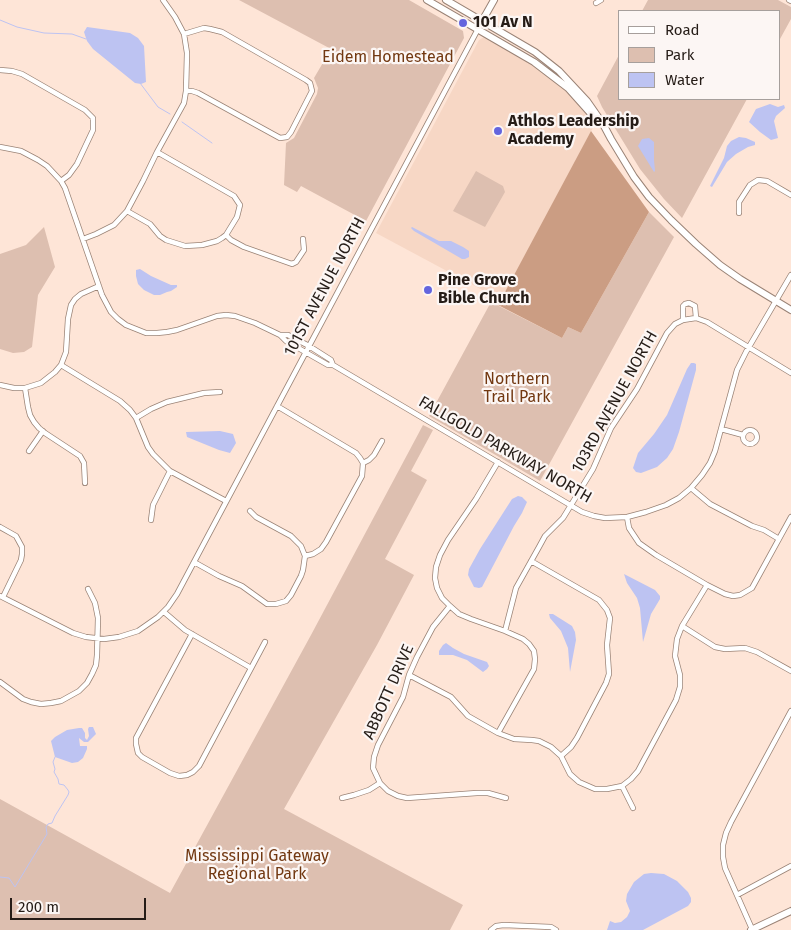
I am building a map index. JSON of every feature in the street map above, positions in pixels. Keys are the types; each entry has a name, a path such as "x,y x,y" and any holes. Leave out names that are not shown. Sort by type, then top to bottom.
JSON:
{"main road":[{"path":"427,0 527,57 562,83 584,105 611,139"},
{"path":"446,0 535,52 559,71 588,102 634,177 649,197 680,230 720,265 791,310"},
{"name":"101ST AVENUE NORTH","path":"478,29 494,0"},
{"path":"751,930 791,911"}],"street":[{"path":"83,239 114,225 127,211 186,98 187,53 184,34 164,0"},
{"path":"184,34 204,28 216,30 306,80 310,83 312,91 288,137 280,138 198,94 186,91"},
{"name":"101ST AVENUE NORTH","path":"1,596 73,633 86,637 113,638 131,633 150,624 164,612 180,588 478,29"},
{"path":"0,70 22,74 85,110 93,118 93,130 81,157 62,181"},
{"path":"0,147 20,151 33,157 47,166 62,181 105,303 111,312 126,325 146,333 167,332 208,318 226,315 255,323 280,335"},
{"path":"127,211 150,224 160,236 172,243 185,246 202,245 216,241 226,235 237,217 240,205 234,196 157,152"},
{"path":"739,212 739,202 750,185 758,180 767,181 791,195"},
{"path":"226,235 244,247 292,264 296,262 304,250 303,239"},
{"name":"FALLGOLD PARKWAY NORTH","path":"280,335 286,341 328,365 333,365 582,512 605,518 627,517 666,505 679,498 702,475 715,452 737,370 791,275"},
{"path":"0,385 25,388 41,383 55,372 61,365 66,352 68,318 71,305 75,298 99,286"},
{"name":"103RD AVENUE NORTH","path":"505,631 516,588 545,536 563,518 593,469 611,428 637,389 667,333 675,324 683,320 683,306 685,304 689,302 695,306 696,318"},
{"path":"683,320 696,318 707,322 791,373"},
{"name":"FALLGOLD PARKWAY NORTH","path":"280,335 288,335 309,346 331,360 333,365"},
{"path":"61,365 120,401 130,410 136,418 148,447 170,472 226,501"},
{"path":"25,388 30,415 34,422 43,432 80,456 84,463 85,483"},
{"path":"136,418 168,402 204,393 220,392"},
{"path":"277,406 356,452 363,464 362,476 326,542 321,549 305,556"},
{"path":"721,429 743,435"},
{"path":"29,451 43,432"},
{"path":"363,464 370,460 382,441"},
{"path":"498,462 448,540 436,566 435,578 442,598 459,614 523,639 534,651 534,669 498,733"},
{"path":"151,520 154,504 170,472"},
{"path":"691,488 710,504 780,539"},
{"path":"194,562 242,586 267,604 281,603 286,600 303,570 305,556 301,546 291,536 256,517 250,511"},
{"path":"627,517 629,528 639,543 707,585 733,596 740,595 752,588 791,517"},
{"path":"0,527 16,536 22,547 21,560 1,596"},
{"path":"531,561 599,600 607,610 610,618 606,683 577,738 561,756"},
{"path":"409,675 452,697 468,716 498,733 514,739 539,741 551,747 561,756 570,774 579,782 595,789 622,786 638,771 676,700 680,687 680,674 675,656 677,639 682,626 707,585"},
{"path":"0,682 16,695 31,702 41,704 62,701 79,691 87,683 96,665 99,626 97,610 88,589"},
{"name":"ABBOTT DRIVE","path":"380,783 373,768 378,745 403,697 409,675 433,628 450,606"},
{"path":"164,612 192,634 251,668"},
{"path":"682,626 715,647 725,649 744,648 757,652 791,670"},
{"path":"192,634 136,738 138,753 142,757 152,764 179,776 187,775 199,766 265,642"},
{"path":"751,930 725,868 723,845 726,833 791,711"},
{"path":"342,798 354,796 380,783 388,791 406,798 477,792 506,798"},
{"path":"622,786 633,808"},
{"path":"737,895 791,866"},
{"path":"491,930 496,926 504,925 551,928 556,930"}],"shaded area":[{"path":"484,37 491,38 536,66 566,90 595,124 501,300 376,233 479,40"},
{"path":"591,131 649,212 581,333 568,327 562,338 498,305"}],"green space":[{"name":"Eidem Homestead","path":"239,0 409,0 463,31 464,38 366,221 301,186 297,192 284,185 286,143 294,138 317,94 318,88 314,78 331,49"},
{"path":"648,0 778,0 791,7 791,19 781,37 781,10 643,10"},
{"path":"618,57 618,100 746,100 682,218 640,169 597,96"},
{"path":"476,171 503,186 505,192 485,227 453,211"},
{"name":"Northern Trail Park","path":"649,212 674,237 540,481 429,416 491,302 562,338 568,327 581,333"},
{"path":"44,227 55,267 38,295 32,347 24,352 13,353 0,349 0,254 26,245"},
{"name":"Mississippi Gateway Regional Park","path":"423,425 433,430 411,471 427,480 385,559 414,575 377,645 284,809 463,905 450,930 0,930 0,799 170,893"}],"water":[{"path":"87,27 130,33 138,38 144,46 146,82 141,84 135,83 93,49 87,41 84,32"},
{"path":"770,104 778,107 784,105 785,108 776,116 774,121 778,138 771,140 749,122 756,109"},
{"path":"739,137 755,142 755,145 736,154 727,162 712,187 710,186 724,158 727,146 731,141"},
{"path":"649,138 654,142 654,172 638,146 642,139"},
{"path":"412,227 439,241 451,241 463,247 469,251 469,257 462,259 414,231"},
{"path":"140,269 171,285 177,285 177,287 160,295 154,295 144,290 138,284 136,270"},
{"path":"691,363 696,364 696,370 673,449 657,467 641,473 636,472 633,468 638,453 667,415"},
{"path":"220,431 233,434 236,443 230,453 187,437 186,432"},
{"path":"518,496 527,502 522,513 482,587 474,587 468,575 469,569 512,499"},
{"path":"624,574 655,590 660,596 651,614 643,642 640,608 637,598 627,583"},
{"path":"549,614 553,614 572,626 575,632 576,640 570,672 568,648 561,631"},
{"path":"446,643 464,654 487,662 489,666 483,672 467,660 453,655 439,655 439,651"},
{"path":"89,727 93,727 96,734 88,742 84,742 79,738 80,746 87,746 83,758 78,762 72,763 55,757 51,741 55,737 67,730 82,728 87,740"},
{"path":"644,874 664,874 677,881 691,898 688,906 643,930 607,930 610,921 615,923 621,922 627,917 630,911 626,901 627,894 634,882"}],"waterway":[{"path":"0,20 17,27 44,33 72,34 86,39"},
{"path":"140,83 158,107 170,114"},
{"path":"182,122 212,143"},
{"path":"0,877 9,878 15,887 47,834 46,827 52,823 68,795 68,790 64,785 59,784 54,772 53,762 55,757"}],"place":[{"name":"101 Av N","path":"463,23"},
{"name":"Athlos Leadership Academy","path":"498,131"},
{"name":"Pine Grove Bible Church","path":"428,290"}]}
